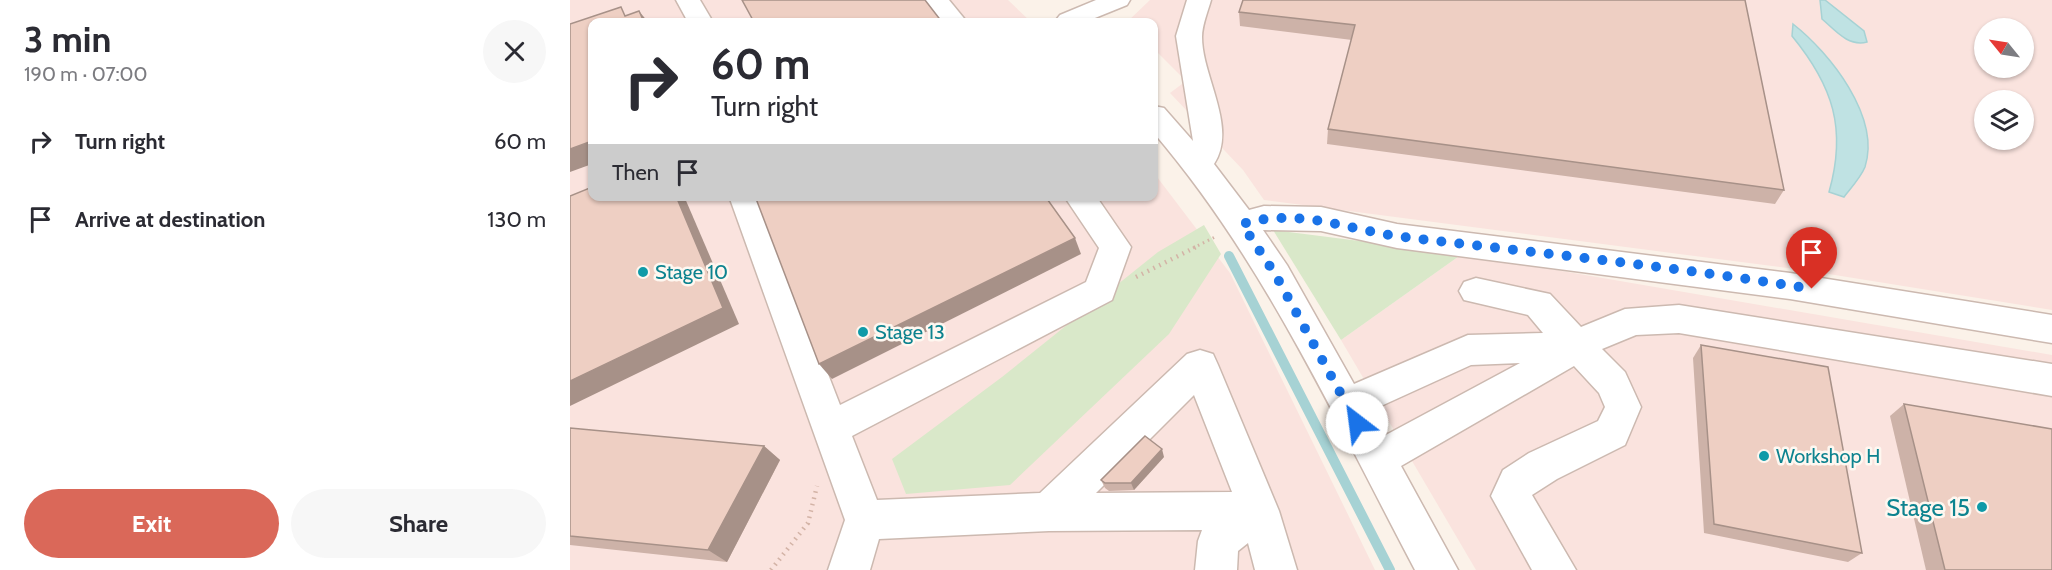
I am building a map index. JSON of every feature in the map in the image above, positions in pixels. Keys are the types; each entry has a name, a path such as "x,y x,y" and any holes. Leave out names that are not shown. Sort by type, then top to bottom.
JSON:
{"street":[{"path":"688,0 698,18"},
{"path":"936,0 951,18"},
{"path":"1077,18 1118,0"},
{"path":"1198,165 1208,150 1206,124 1189,36 1199,0"},
{"path":"1158,120 1198,165 1242,224 1275,274 1437,570"},
{"path":"746,201 866,520 849,570"},
{"path":"831,428 1100,291 1115,246 1083,201"},
{"path":"1242,224 1263,218 1321,219 1397,236 1790,286 2052,329"},
{"path":"1476,291 1538,304 1612,384 1623,407 1612,433 1542,466 1517,483 1511,496 1555,570"},
{"path":"1378,460 1408,440 1541,372 1576,346 1615,325 1642,318 1679,320 2052,380"},
{"path":"1346,405 1468,350 1576,346"},
{"path":"1049,512 1200,365 1259,512 1276,570"},
{"path":"866,520 1049,512 1259,512"},
{"path":"1216,570 1218,541 1259,512"}],"shaded area":[{"path":"570,0 1008,0 1027,18 588,18 588,201 1158,201 1158,178 1230,273 1375,570 570,570"},
{"path":"1150,0 2052,0 2052,310 1810,271 1264,200 1243,170 1170,93 1186,81 1158,53 1158,18 1131,18"},
{"path":"1462,254 2052,355 2052,570 1476,570 1341,340"}],"green space":[{"path":"1204,225 1221,254 1169,334 1010,485 906,494 892,459 1002,377 1158,252"},
{"path":"1273,230 1462,254 1341,340"}],"water":[{"path":"1820,0 1825,0 1864,31 1867,42 1848,40 1832,28 1822,19"},
{"path":"1793,24 1807,36 1836,69 1859,107 1866,128 1868,148 1865,167 1844,197 1829,192 1837,148 1833,109 1818,73 1792,36"}],"building":[{"path":"742,0 925,0 939,18 752,18"},
{"path":"1243,0 1745,0 1784,190 1328,129 1355,25 1239,12"},
{"path":"621,7 625,16 639,11 642,18 588,18"},
{"path":"588,18 588,142 570,149 570,24"},
{"name":"Stage 10","path":"588,189 588,201 678,201 723,308 570,381 570,196"},
{"name":"Stage 13","path":"757,201 1049,201 1075,238 819,364"},
{"name":"Workshop H","path":"1701,345 1828,367 1862,553 1714,524"},
{"name":"Stage 15","path":"1904,404 2052,429 2052,570 1945,570"},
{"path":"570,428 764,446 708,550 570,536"},
{"path":"1145,436 1162,449 1131,483 1105,483 1101,480"}],"waterway":[{"path":"1229,256 1390,570"}],"place":[{"name":"Stage 10","path":"643,272"},
{"name":"Stage 13","path":"863,332"},
{"name":"Workshop H","path":"1764,456"},
{"name":"Stage 15","path":"1982,507"}],"route":[{"path":"1357,423 1275,274 1242,224 1263,218 1321,219 1397,236 1576,257 1812,289"}]}
